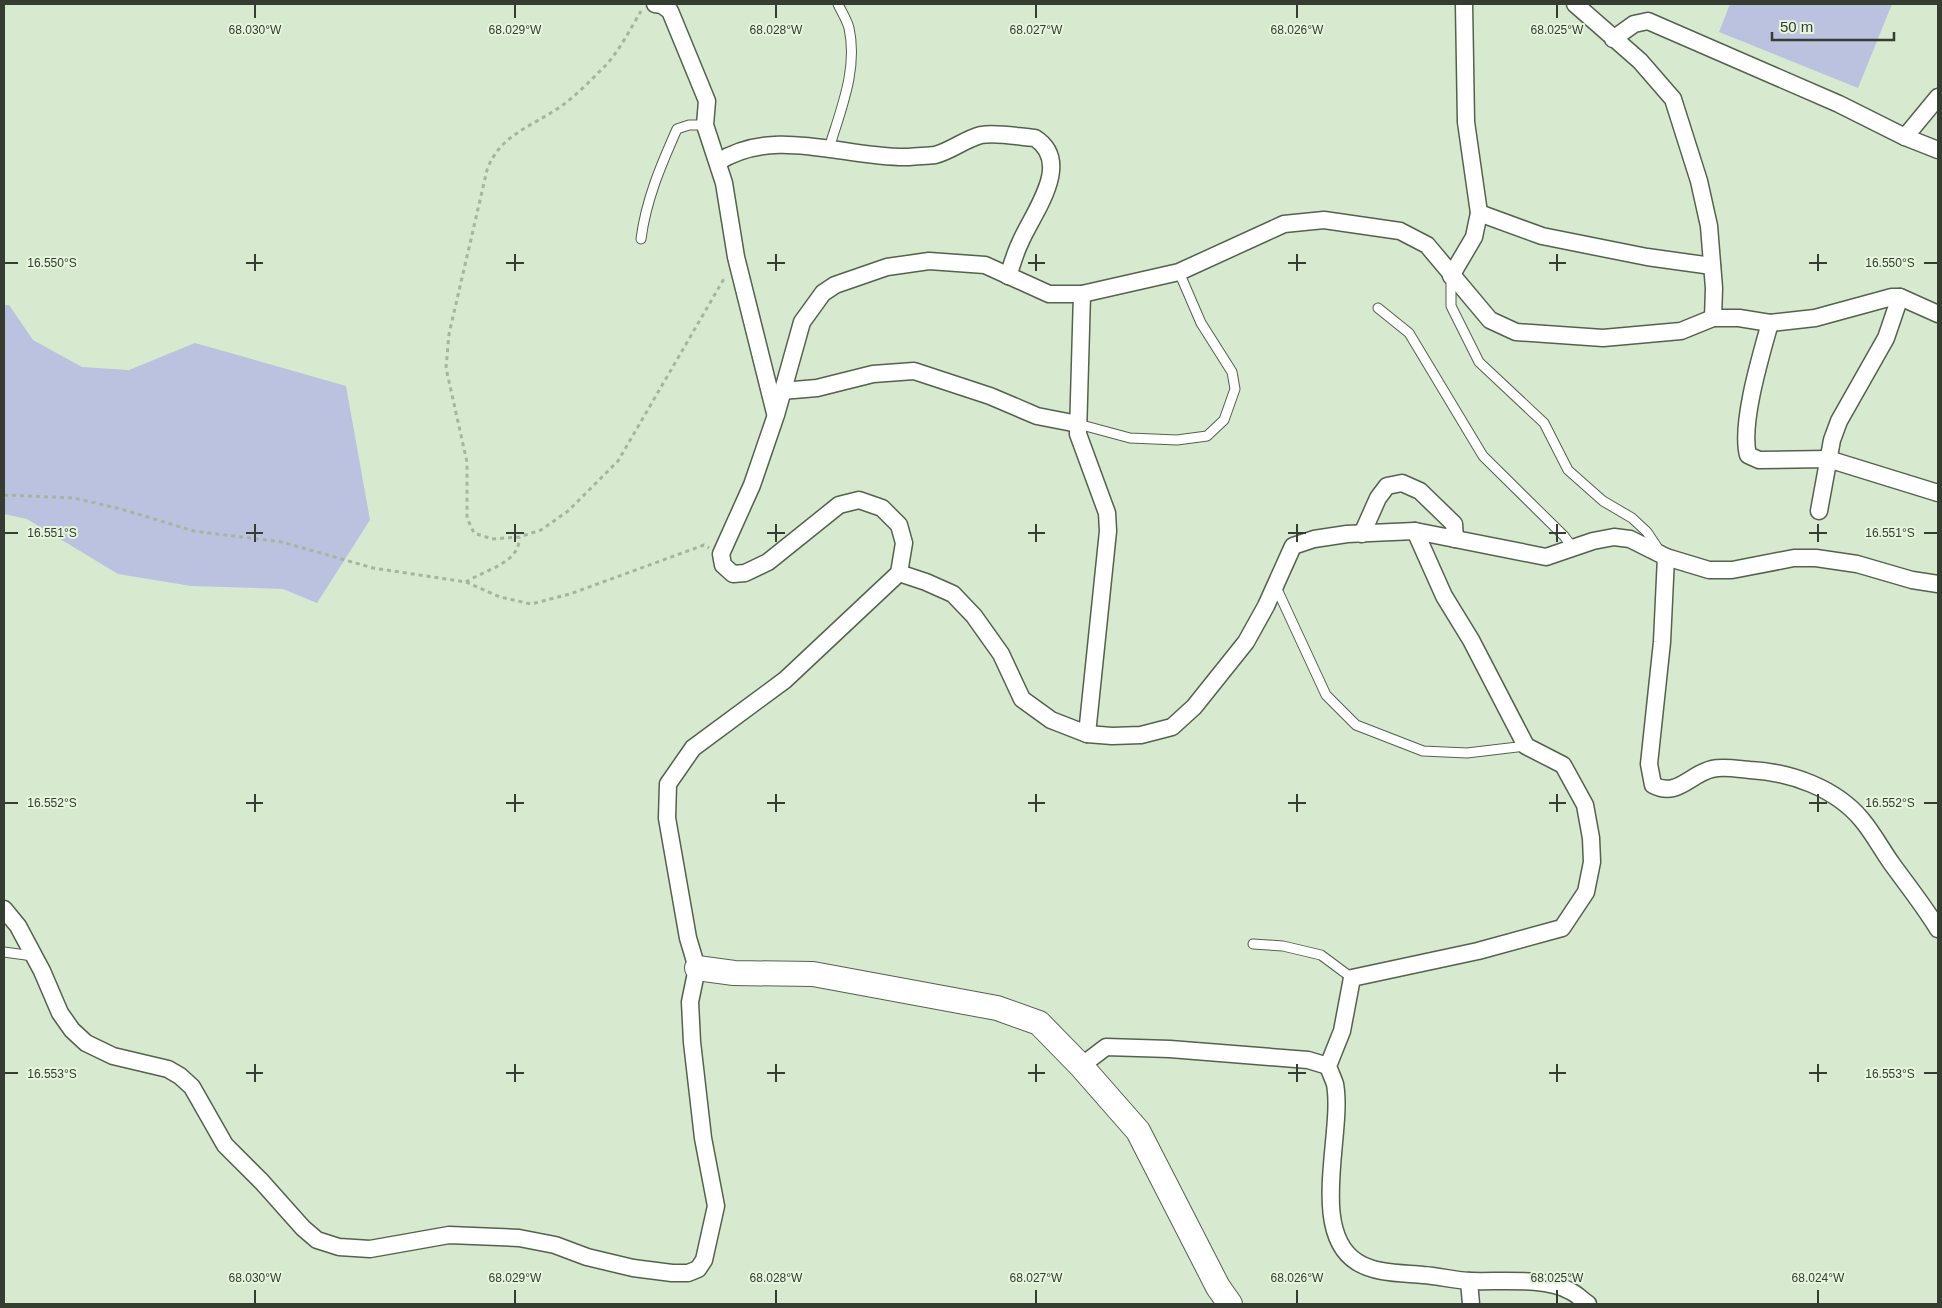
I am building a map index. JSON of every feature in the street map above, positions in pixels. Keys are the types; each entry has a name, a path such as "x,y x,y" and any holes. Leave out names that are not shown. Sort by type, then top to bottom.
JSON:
{"street":[{"path":"655,4 674,8 707,101 705,125 718,162 736,256 776,415"},
{"path":"1451,276 1474,237 1479,213 1466,122 1464,4"},
{"path":"1575,4 1640,62 1673,99 1699,181 1709,226 1713,318"},
{"path":"1613,39 1634,24 1648,21 1839,104 1904,137 1938,150"},
{"path":"1904,137 1938,97"},
{"path":"718,162 735,151 760,147 797,146 829,148 871,155 907,157 936,154 982,135 1034,138 1048,151 1051,172 1039,209 1020,241 1008,276"},
{"path":"1479,213 1542,236 1647,257 1712,266"},
{"path":"4,909 18,926 34,956 60,1014 72,1030 86,1044 113,1056 168,1069 180,1076 192,1087 225,1145 262,1182 303,1228 318,1240 339,1247 370,1249 449,1235 519,1238 555,1245 587,1257 633,1268 672,1273 698,1269 704,1260 716,1206 703,1138 692,1042 690,1002 697,968 688,938 667,818 668,784 693,748 785,680 899,573 904,543 898,525 882,508 859,500 839,505 768,562 745,573 733,574 723,565 721,554 752,485 776,415 802,322 823,293 836,285 887,267 929,261 985,265 1049,294 1082,294 1179,272 1284,224 1324,220 1400,231 1427,245 1451,276 1490,320 1516,332 1602,338 1681,331 1713,318 1739,318 1770,323 1815,318 1892,297 1900,297 1938,314"},
{"path":"1082,294 1078,434 1107,513 1108,531 1087,734"},
{"path":"1819,511 1832,440 1839,421 1886,338 1900,297"},
{"path":"1770,323 1747,422 1746,445 1748,454 1759,460 1828,459 1938,493"},
{"path":"782,391 817,388 874,374 914,370 990,396 1037,416 1078,424"},
{"path":"1362,534 1378,498 1387,486 1402,483 1420,491 1454,524 1455,538"},
{"path":"899,573 940,587 953,594 974,616 1001,654 1022,699 1052,720 1087,734 1112,736 1141,735 1172,727 1194,707 1246,642 1276,587 1293,546 1314,539 1415,531 1546,557 1593,541 1614,537 1630,539 1666,557 1709,570 1732,570 1794,558 1816,558 1857,564 1912,580 1938,584"},
{"path":"1415,531 1444,596 1472,640 1526,746 1564,765 1584,805 1591,838 1592,862 1586,892 1562,928 1478,951 1352,978 1342,1031 1328,1066 1335,1084 1336,1118 1331,1208 1336,1234 1346,1253 1357,1262 1373,1270 1469,1281 1543,1284 1569,1290 1588,1304"},
{"path":"1666,557 1662,642 1649,764 1653,785 1662,790 1678,788 1712,769 1764,771 1797,779 1835,795 1862,819 1892,865 1922,902 1938,929"},
{"path":"697,968 734,973 813,974 997,1008 1040,1023 1138,1131 1218,1287 1230,1304"},
{"path":"1081,1066 1106,1047 1170,1049 1308,1060 1328,1066"},
{"path":"1469,1281 1471,1304"}],"lane":[{"path":"829,148 849,83 852,60 849,27 838,4"},
{"path":"641,239 644,218 657,175 677,129 689,125 705,125"},
{"path":"1078,424 1130,438 1176,440 1207,436 1224,420 1235,389 1232,372 1201,323 1179,272"},
{"path":"1451,276 1451,306 1478,362 1544,423 1568,470 1603,501 1632,518 1647,532 1666,557"},
{"path":"1378,308 1410,334 1484,456 1564,536 1573,548"},
{"path":"1276,587 1326,695 1356,725 1423,751 1466,753 1526,746"},
{"path":"1253,944 1283,946 1321,955 1352,978"},
{"path":"4,952 34,956"}],"path":[{"path":"645,4 606,66 558,108 520,130 505,142 492,158 487,170 449,334 446,368 467,462 467,518 474,533 492,538 519,537 541,530 568,511 618,461 736,256"},
{"path":"4,495 74,498 194,531 282,542 374,568 466,582 500,597 531,604 570,594 704,545 721,554"},
{"path":"466,582 513,556 519,547 519,537"}],"shaded area":[{"path":"1730,4 1892,4 1858,88 1719,32"},
{"path":"4,305 9,305 33,340 82,367 129,370 195,343 346,386 370,520 317,603 283,589 191,586 118,574 27,519 4,514"}]}
